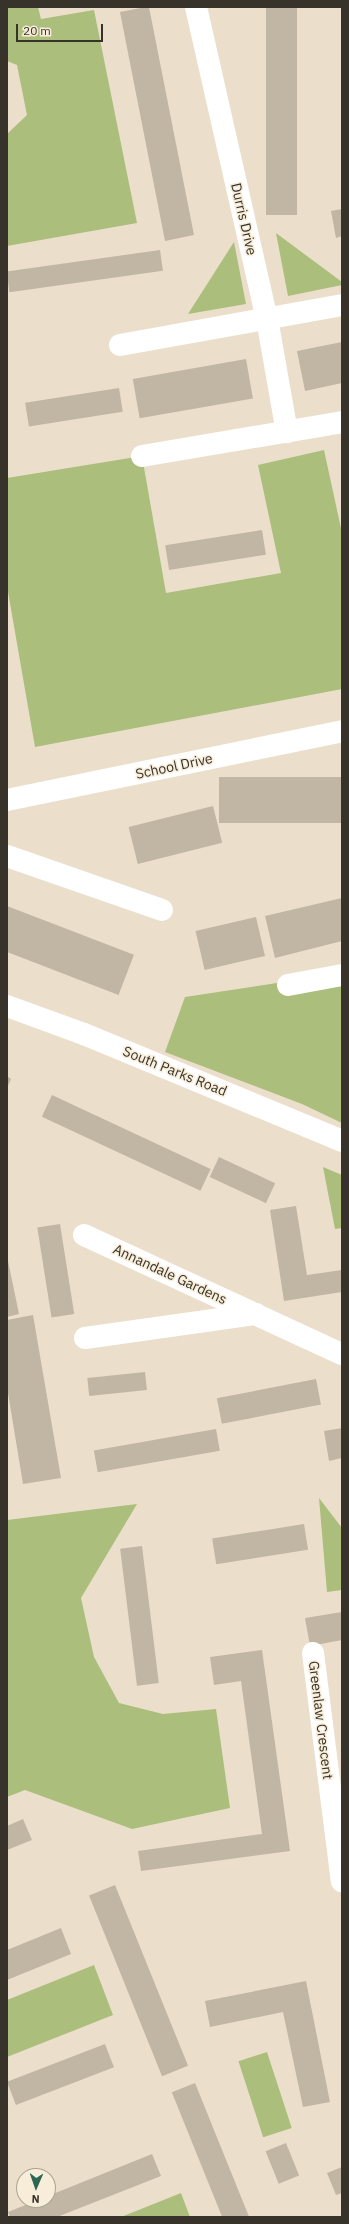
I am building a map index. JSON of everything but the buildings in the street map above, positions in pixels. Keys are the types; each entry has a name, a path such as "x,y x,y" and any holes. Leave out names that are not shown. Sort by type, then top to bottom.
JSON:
{"street":[{"name":"Durris Drive","path":"196,7 266,319 287,432"},
{"path":"120,345 342,305"},
{"path":"142,456 342,422"},
{"name":"School Drive","path":"7,800 342,731"},
{"path":"7,856 162,910"},
{"path":"288,985 342,975"},
{"name":"South Parks Road","path":"7,1006 84,1034 342,1141"},
{"name":"Annandale Gardens","path":"84,1235 342,1354"},
{"name":"Annandale Gardens","path":"85,1338 256,1314"},
{"name":"Greenlaw Crescent","path":"313,1653 342,1881"}],"green space":[{"path":"7,7 38,7 41,19 94,10 137,223 7,246 7,134 27,115 17,65 7,61"},
{"path":"276,233 342,282 342,285 288,296"},
{"path":"234,242 246,304 188,314"},
{"path":"324,450 342,533 342,689 35,747 7,586 7,478 142,456 166,593 281,573 258,465"},
{"path":"342,973 342,1123 302,1104 165,1052 185,997"},
{"path":"323,1167 342,1175 342,1228 335,1229"},
{"path":"319,1498 342,1528 342,1590 327,1592"},
{"path":"137,1504 81,1598 94,1657 119,1703 163,1714 216,1709 230,1808 132,1829 25,1790 7,1797 7,1520"},
{"path":"94,1965 113,2015 7,2057 7,2000"},
{"path":"267,2052 292,2128 263,2137 238,2061"},
{"path":"181,2193 190,2217 121,2217"}]}
